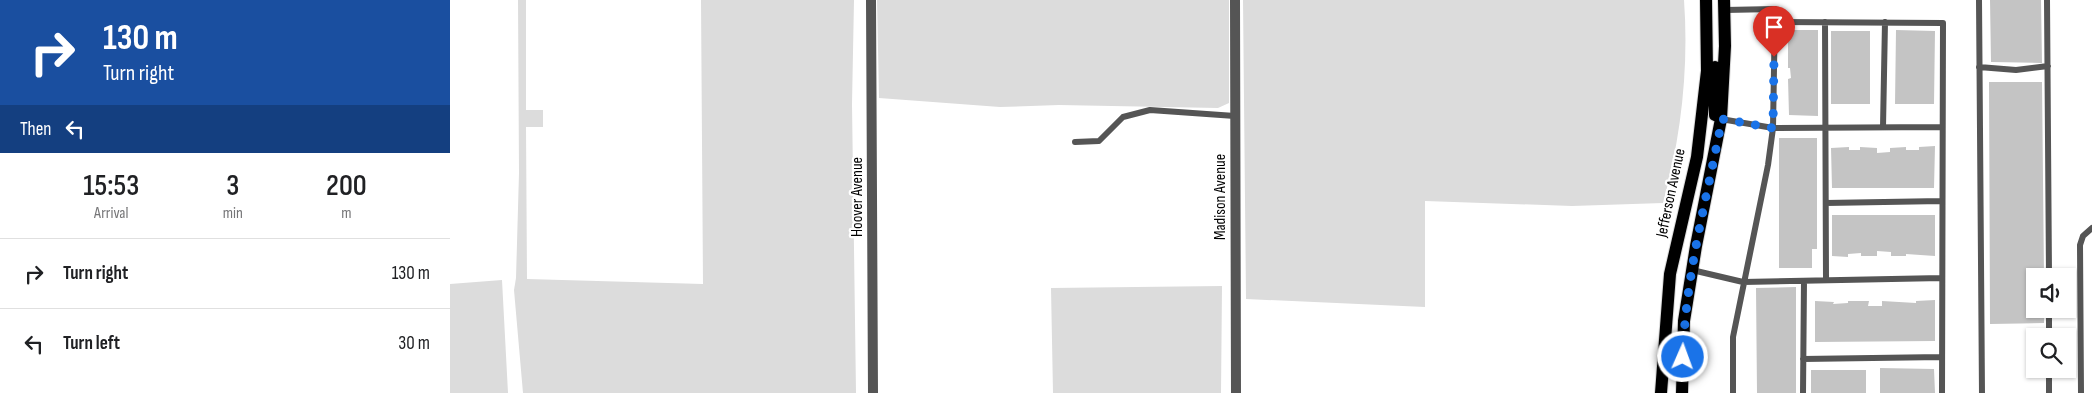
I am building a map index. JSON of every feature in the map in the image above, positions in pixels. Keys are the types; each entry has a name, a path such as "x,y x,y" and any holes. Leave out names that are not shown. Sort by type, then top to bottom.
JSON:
{"main road":[{"name":"Jefferson Avenue","path":"1661,393 1670,274 1697,156 1707,71 1706,0"},
{"path":"1682,393 1684,321 1692,270 1722,119 1725,5"},
{"path":"1707,26 1715,57 1715,115 1722,119"}],"street":[{"name":"Hoover Avenue","path":"871,0 873,393"},
{"name":"Madison Avenue","path":"1235,0 1236,393"}],"lane":[{"path":"1979,0 1982,393"},
{"path":"2047,0 2049,268"},
{"path":"1725,5 1776,9 1773,128 1768,165 1742,282 1733,337 1733,393"},
{"path":"1775,22 1943,23 1942,393"},
{"path":"1825,22 1826,280"},
{"path":"1884,127 1885,22"},
{"path":"1979,67 2016,70 2048,66"},
{"path":"1075,142 1099,141 1123,117 1150,110 1235,116"},
{"path":"1722,119 1773,128 1942,127"},
{"path":"1826,203 1942,201"},
{"path":"2081,393 2080,244 2083,236 2092,228"},
{"path":"1692,270 1742,282 1942,278"},
{"path":"1803,393 1804,281"},
{"path":"1803,359 1942,357"},
{"path":"2049,378 2049,393"}],"shaded area":[{"path":"518,0 526,0 526,110 543,110 543,127 526,127 527,279 703,284 701,0 854,0 852,104 856,393 523,393 514,290 519,173"},
{"path":"877,0 1229,0 1229,103 1218,108 1059,105 1000,107 879,98"},
{"path":"1243,0 1684,0 1685,51 1682,103 1675,153 1663,203 1572,206 1425,201 1425,307 1246,299"},
{"path":"502,280 508,393 450,393 450,284"},
{"path":"1222,286 1221,393 1053,393 1051,288"}],"building":[{"path":"1990,0 2041,0 2042,63 1991,62"},
{"path":"1788,30 1818,30 1818,116 1789,115 1788,79 1791,78 1790,68 1788,68"},
{"path":"1896,30 1935,31 1934,104 1895,104"},
{"path":"1831,31 1870,31 1870,104 1831,104"},
{"path":"1989,82 2042,82 2044,268 2026,268 2026,318 2044,318 2044,323 1990,324"},
{"path":"1779,138 1817,138 1817,249 1812,249 1812,268 1779,268"},
{"path":"1935,146 1934,188 1832,188 1831,148 1849,147 1849,150 1860,150 1860,147 1877,148 1877,153 1890,152 1890,148 1906,147 1906,150 1919,150 1919,147"},
{"path":"1832,215 1935,215 1935,256 1906,254 1906,256 1891,256 1891,252 1877,251 1877,256 1861,256 1861,253 1848,254 1848,257 1832,256"},
{"path":"1796,287 1796,393 1757,393 1756,288"},
{"path":"1935,300 1935,341 1815,342 1815,301 1834,302 1833,304 1848,303 1848,301 1869,301 1868,306 1882,306 1882,301 1916,303 1916,301"},
{"path":"1880,368 1934,369 1935,393 1880,393"},
{"path":"1811,370 1866,370 1866,393 1811,393"}],"route":[{"path":"1683,357 1684,321 1692,270 1722,119 1736,123 1773,128 1774,57"}]}
